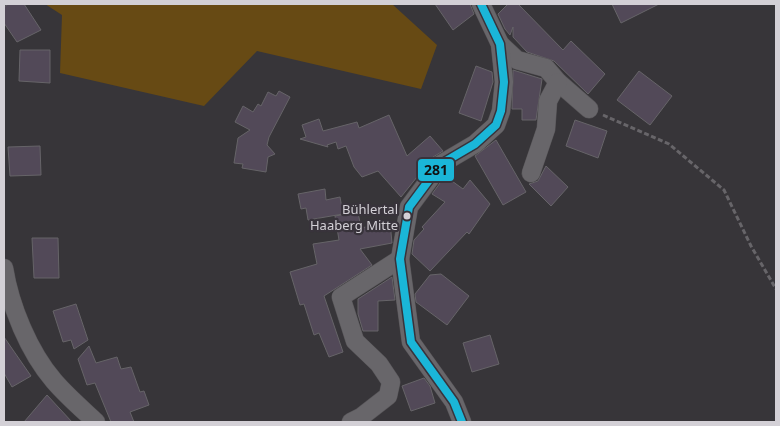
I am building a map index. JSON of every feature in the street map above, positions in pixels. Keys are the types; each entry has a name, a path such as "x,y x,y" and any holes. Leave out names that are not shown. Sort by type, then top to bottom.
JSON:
{"street":[{"path":"462,422 454,402 411,342 400,259 410,207 441,164 475,144 496,125 501,111 504,82 500,44 481,4"},
{"path":"500,44 517,60 546,68 558,82 589,109"},
{"path":"531,173 546,129 548,102 558,82"},
{"path":"351,422 361,417 388,396 391,382 379,364 355,340 341,297 400,259"},
{"path":"4,268 6,282 21,323 34,350 54,380 96,422"}],"path":[{"path":"589,109 669,144 724,190 751,246 776,289"}],"shaded area":[{"path":"45,4 392,4 437,45 421,89 257,51 204,106 60,73 62,15"}],"building":[{"path":"8,4 24,4 41,30 17,42 4,23 4,7"},
{"path":"435,4 470,4 474,14 453,30"},
{"path":"508,4 518,4 563,50 571,41 605,74 588,94 554,61 527,52 513,37 513,27 510,35 498,14"},
{"path":"612,4 659,4 621,23"},
{"path":"20,50 50,50 50,83 19,81"},
{"path":"476,66 492,72 493,82 481,121 459,113"},
{"path":"513,70 542,79 536,120 522,120 522,109 512,109"},
{"path":"639,71 672,96 650,125 617,100"},
{"path":"279,91 290,97 269,137 267,145 275,154 268,157 266,172 242,168 243,164 234,163 238,138 250,130 235,122 243,106 253,112 258,104 261,106 268,92 276,96"},
{"path":"389,115 407,156 430,136 443,151 433,157 401,197 378,171 362,177 354,167 346,146 338,149 336,142 327,145 328,147 300,139 306,137 302,125 319,119 323,131 357,122 359,128"},
{"path":"575,120 607,131 598,158 566,146"},
{"path":"496,140 526,192 503,205 475,156"},
{"path":"40,146 41,175 10,176 8,147"},
{"path":"546,166 568,187 551,206 529,184 538,181"},
{"path":"445,176 463,189 470,180 490,204 469,234 467,232 430,271 412,254 414,240 424,229 422,227 445,202 432,194"},
{"path":"325,189 326,200 340,197 343,214 308,220 306,208 301,209 298,194"},
{"path":"358,212 361,228 390,222 392,243 360,249 372,265 324,296 343,352 329,357 319,333 314,335 304,304 300,305 290,272 317,264 313,244 339,240 335,216"},
{"path":"32,238 58,238 59,278 34,278"},
{"path":"441,274 469,296 447,325 416,302 415,294 430,275"},
{"path":"392,277 395,300 378,301 378,331 363,331 358,314 358,299"},
{"path":"76,304 88,340 74,349 71,340 63,342 53,311"},
{"path":"490,335 499,364 472,372 463,343"},
{"path":"4,337 31,376 12,387 4,373"},
{"path":"89,346 96,363 117,357 121,369 131,367 140,392 144,391 149,405 130,412 134,422 111,422 95,383 87,385 78,359"},
{"path":"424,378 430,386 435,403 411,411 402,386"},
{"path":"47,395 72,422 24,422"}],"transit line":[{"name":"281","path":"462,422 454,402 411,342 400,259 409,207 441,164 475,144 496,125 501,111 504,82 500,44 481,4"}],"place":[{"name":"Bühlertal Haaberg Mitte","path":"407,216"}]}
